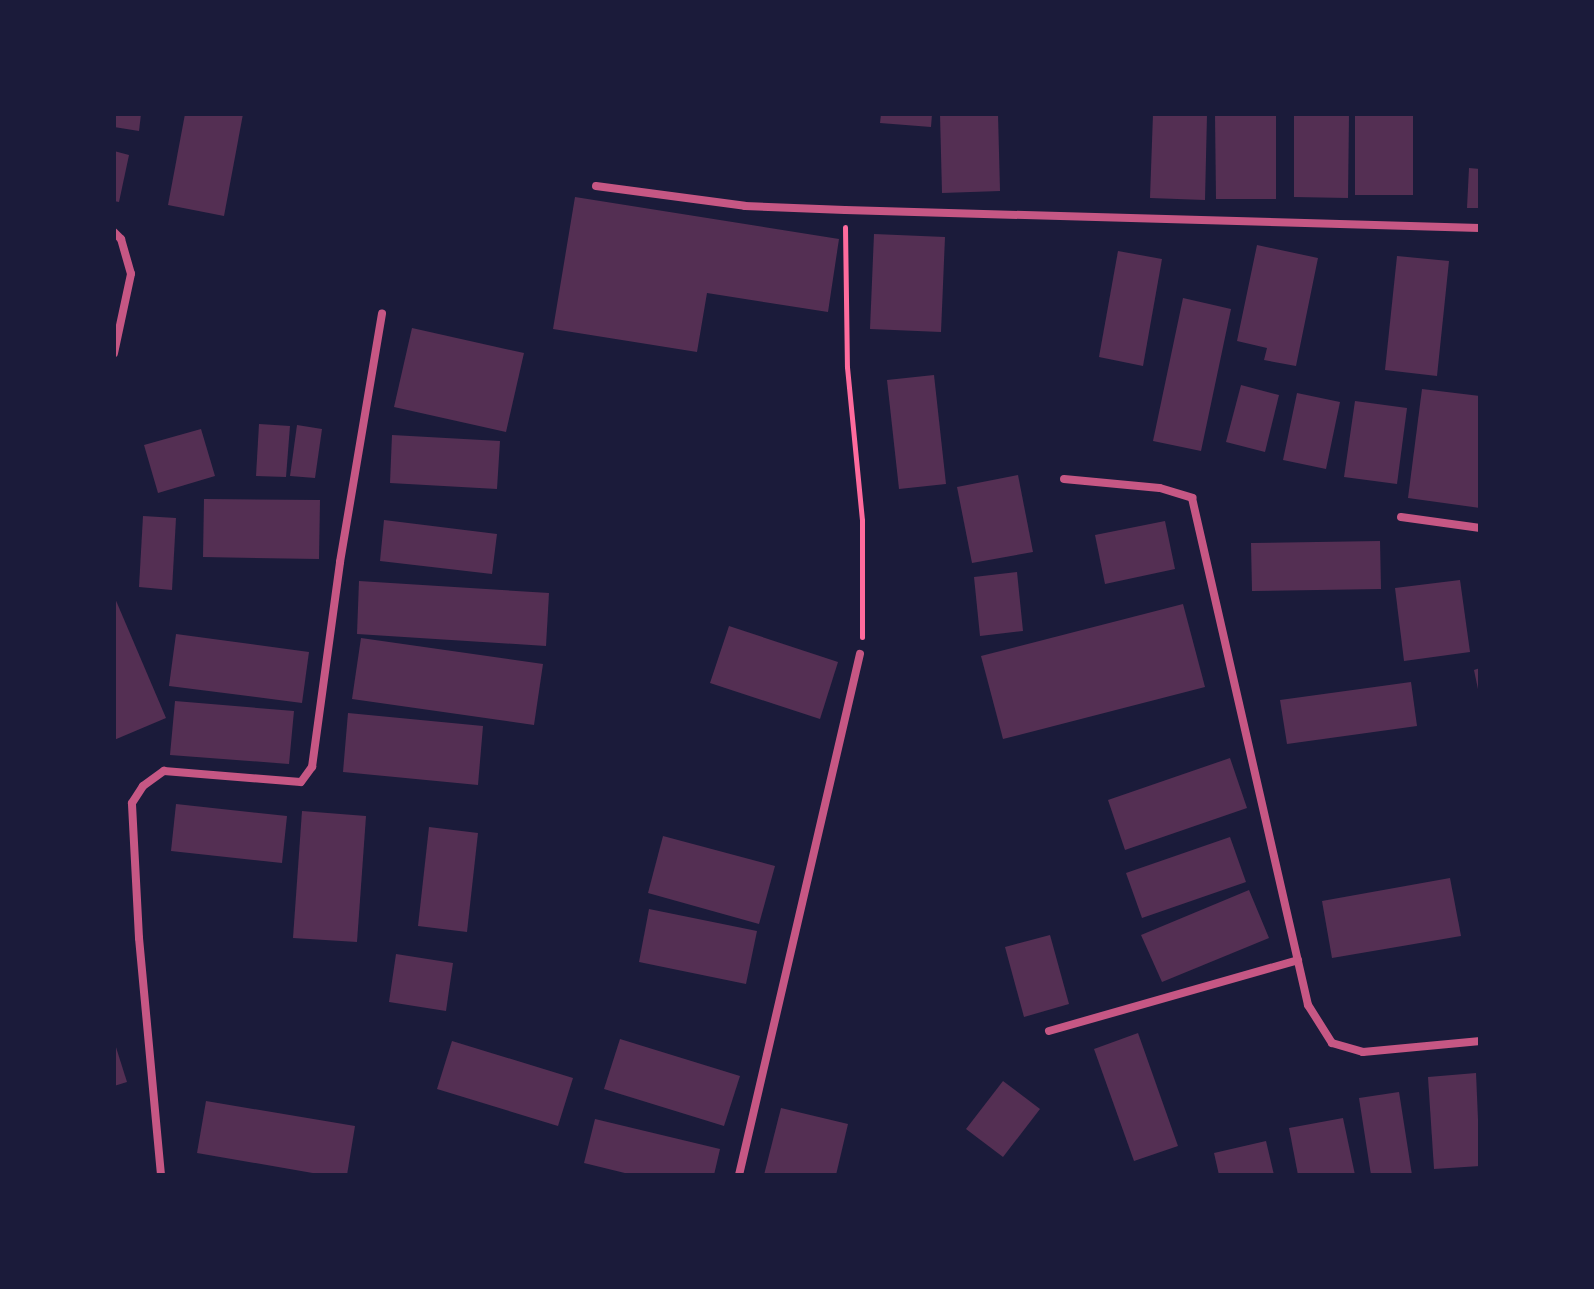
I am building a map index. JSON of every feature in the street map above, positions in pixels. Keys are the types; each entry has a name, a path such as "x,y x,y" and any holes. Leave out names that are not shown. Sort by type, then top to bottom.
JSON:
{"street":[{"path":"596,186 745,206 1480,228"},
{"path":"114,232 121,239 131,274 114,353"},
{"path":"161,1175 139,938 132,803 143,786 164,771 301,782 312,767 340,562 382,314"},
{"path":"1064,479 1160,488 1192,498 1308,1005 1332,1043 1363,1052 1480,1041"},
{"path":"1401,517 1480,528"},
{"path":"739,1175 860,654"},
{"path":"1049,1031 1298,960"}],"path":[{"path":"845,210 847,367 862,520 864,610 860,654"}],"building":[{"path":"114,114 141,114 139,131 114,127"},
{"path":"185,114 243,114 224,216 168,205"},
{"path":"881,114 932,114 931,127 880,123"},
{"path":"940,114 998,114 1000,191 942,193"},
{"path":"1153,114 1207,114 1205,200 1150,198"},
{"path":"1215,114 1276,114 1276,199 1216,199"},
{"path":"1294,114 1349,114 1348,198 1294,197"},
{"path":"1355,114 1413,114 1413,195 1355,195"},
{"path":"114,151 129,155 119,202 114,201"},
{"path":"1469,168 1480,169 1480,208 1467,208"},
{"path":"575,197 839,239 828,312 707,293 697,352 553,329"},
{"path":"874,234 945,237 941,332 870,329"},
{"path":"1257,245 1318,258 1296,366 1264,360 1267,348 1237,341"},
{"path":"1118,251 1162,259 1143,366 1099,357"},
{"path":"1397,256 1449,261 1437,376 1385,370"},
{"path":"1183,298 1231,309 1201,451 1153,441"},
{"path":"412,328 524,353 506,432 394,407"},
{"path":"934,375 946,484 899,489 887,380"},
{"path":"1241,385 1279,395 1265,452 1226,442"},
{"path":"1422,389 1480,396 1480,508 1408,498"},
{"path":"1297,393 1340,402 1326,469 1283,460"},
{"path":"1355,401 1407,408 1397,484 1344,477"},
{"path":"259,424 290,426 286,477 256,476"},
{"path":"297,425 322,429 315,478 290,476"},
{"path":"201,429 215,476 158,493 144,445"},
{"path":"392,435 500,441 497,489 390,483"},
{"path":"1018,475 1033,552 972,563 957,487"},
{"path":"204,499 320,500 319,559 203,557"},
{"path":"143,516 176,518 172,590 139,587"},
{"path":"384,520 497,534 492,574 380,561"},
{"path":"1165,521 1175,569 1105,584 1095,535"},
{"path":"1380,541 1381,589 1252,591 1251,543"},
{"path":"1017,572 1023,631 980,636 974,577"},
{"path":"1460,580 1470,652 1404,661 1395,588"},
{"path":"359,581 549,593 546,646 357,634"},
{"path":"114,596 166,718 114,740"},
{"path":"1183,604 1205,687 1003,739 981,656"},
{"path":"729,626 838,662 820,719 710,683"},
{"path":"176,634 309,652 302,703 169,686"},
{"path":"361,638 543,664 534,725 352,699"},
{"path":"1480,668 1480,694 1479,694 1474,670"},
{"path":"1411,682 1417,726 1287,744 1280,700"},
{"path":"175,701 294,711 289,764 170,755"},
{"path":"348,713 483,726 478,785 343,772"},
{"path":"1230,758 1247,808 1125,850 1108,800"},
{"path":"176,804 287,816 282,863 171,851"},
{"path":"302,811 366,816 357,942 293,938"},
{"path":"429,827 478,833 467,932 418,926"},
{"path":"663,836 775,866 759,924 648,893"},
{"path":"1230,837 1246,882 1142,918 1126,873"},
{"path":"1450,878 1461,936 1332,958 1322,901"},
{"path":"1249,890 1269,938 1162,982 1141,935"},
{"path":"649,909 757,931 746,984 639,962"},
{"path":"1050,935 1069,1004 1024,1017 1005,947"},
{"path":"396,954 453,963 446,1011 389,1002"},
{"path":"1138,1033 1178,1146 1134,1161 1094,1049"},
{"path":"620,1039 740,1076 724,1126 604,1089"},
{"path":"114,1041 127,1082 114,1086"},
{"path":"452,1041 573,1078 558,1126 437,1089"},
{"path":"1476,1073 1480,1166 1434,1169 1428,1077"},
{"path":"1003,1081 1040,1109 1003,1157 966,1129"},
{"path":"1399,1092 1412,1175 1371,1175 1359,1098"},
{"path":"206,1101 355,1126 347,1175 324,1175 197,1153"},
{"path":"781,1108 848,1124 836,1175 764,1175"},
{"path":"1343,1118 1355,1175 1298,1175 1289,1128"},
{"path":"595,1119 720,1149 714,1175 633,1175 584,1163"},
{"path":"1266,1141 1274,1175 1219,1175 1214,1153"}]}
